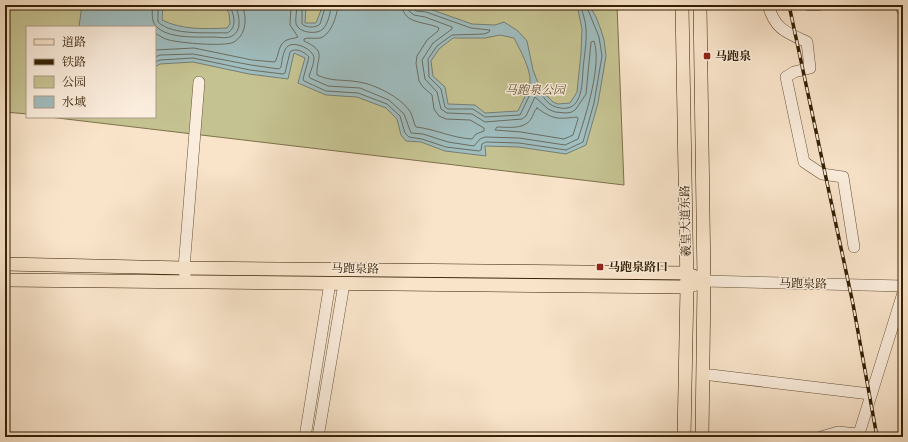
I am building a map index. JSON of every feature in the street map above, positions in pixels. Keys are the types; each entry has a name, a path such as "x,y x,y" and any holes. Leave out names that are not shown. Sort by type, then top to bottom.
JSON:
{"main road":[{"name":"羲皇大道东路","path":"682,5 686,273 684,437"},
{"name":"羲皇大道东路","path":"700,5 704,281 702,437"},
{"name":"马跑泉路","path":"5,264 184,268 686,273 704,281"},
{"name":"马跑泉路","path":"5,280 686,287 704,281"}],"street":[{"path":"768,5 772,17 778,26 807,42 810,68 794,72 786,77 804,162 822,174 843,177 854,247"},
{"path":"809,5 818,5"},
{"path":"900,5 903,11"},
{"path":"185,282 184,268 199,82"},
{"name":"马跑泉路","path":"704,281 903,286"},
{"path":"305,437 330,283"},
{"path":"318,437 344,284"},
{"path":"821,437 838,432 858,435 903,293"},
{"path":"712,375 870,394"}],"green space":[{"name":"马跑泉公园","path":"5,5 617,5 624,185 57,118 156,118 156,26 26,26 26,114 5,112"}],"water":[{"path":"82,5 163,5 162,20 178,26 202,29 227,28 230,24 229,13 224,5 306,5 305,23 316,23 323,5 396,5 427,8 472,24 495,25 504,22 518,31 527,41 533,70 538,83 544,93 553,102 558,104 570,103 577,92 582,29 577,5 589,5 596,17 604,40 606,56 598,103 586,145 566,154 519,147 485,146 486,156 445,151 421,142 406,141 401,135 397,119 386,108 357,97 326,95 298,83 305,58 294,53 288,79 249,74 193,62 160,64 156,66 156,26 79,26","holes":["500,35 514,38 529,71 530,82 518,111 485,113 475,105 448,104 445,87 433,76 431,61 439,49 453,38 485,38"]}],"railway":[{"path":"789,5 853,304 877,437"}],"place":[{"name":"马跑泉","path":"707,56"},
{"name":"马跑泉路口","path":"600,267"}]}
